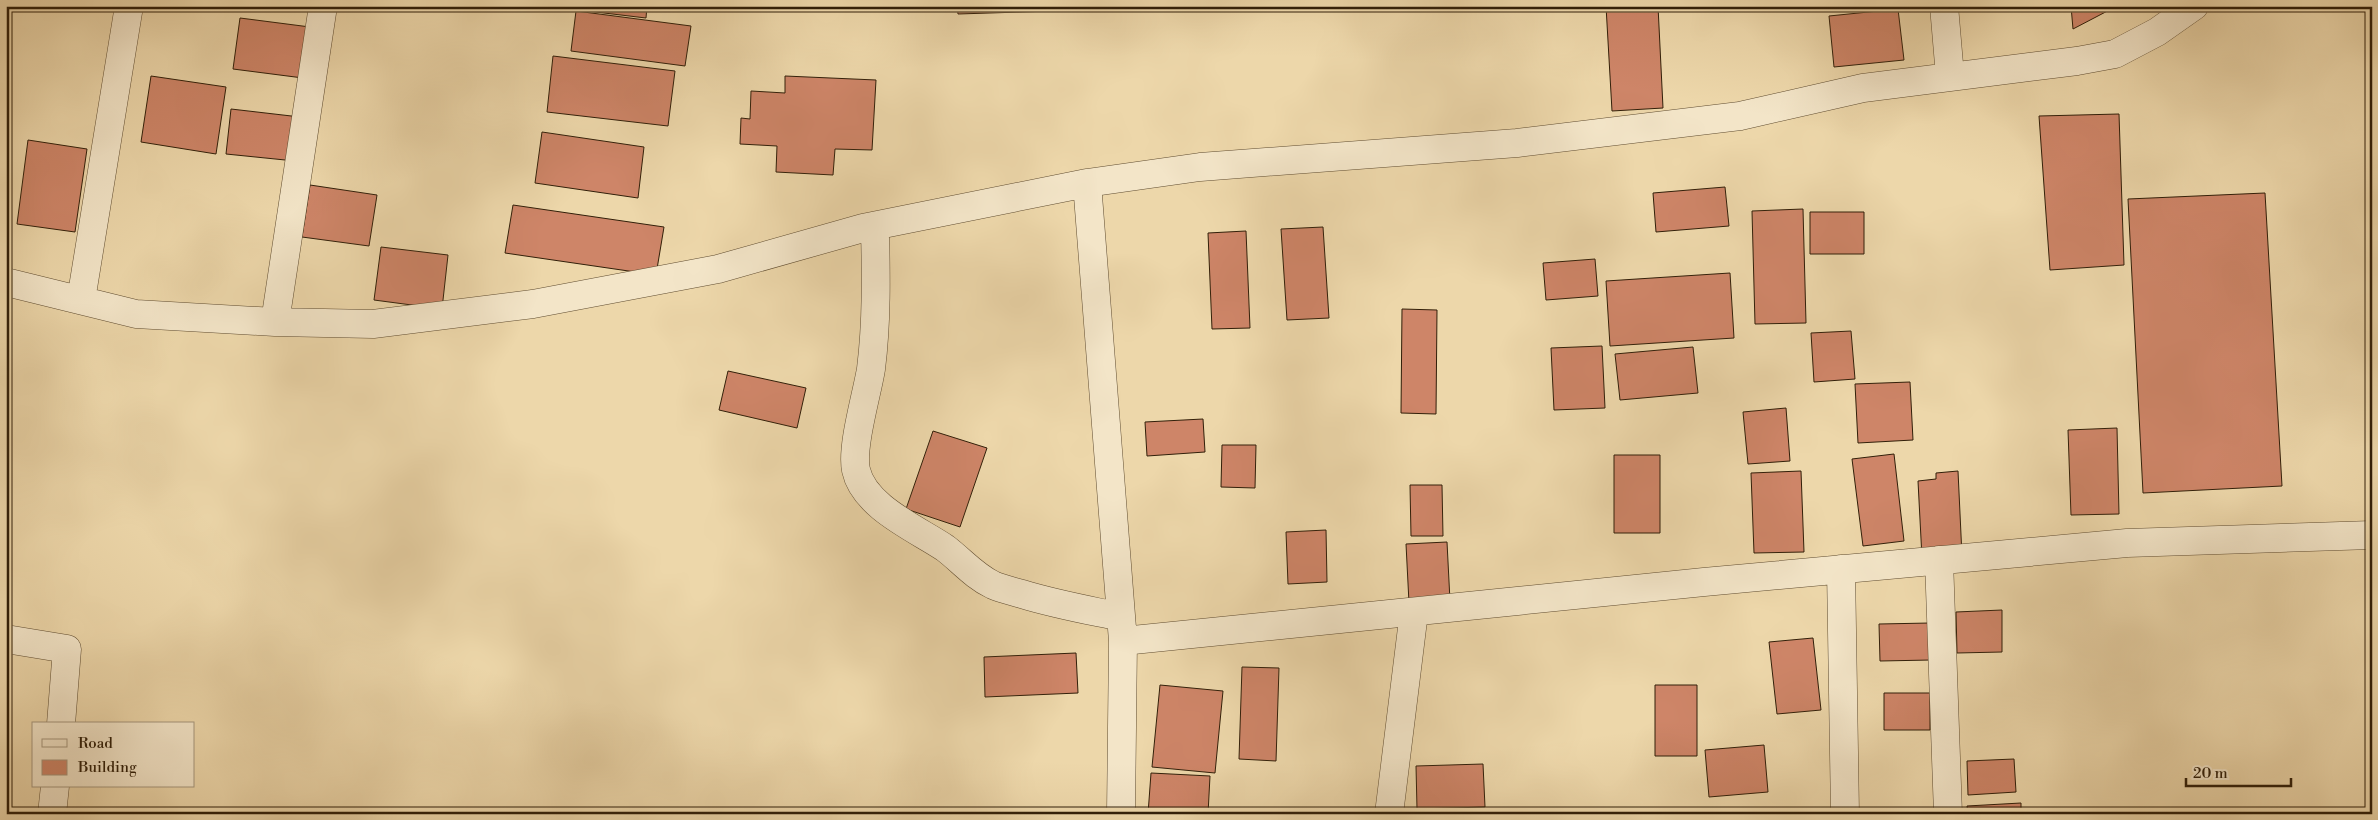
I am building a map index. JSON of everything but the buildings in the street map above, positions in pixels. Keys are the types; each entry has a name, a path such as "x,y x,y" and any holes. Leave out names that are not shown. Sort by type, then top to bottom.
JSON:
{"street":[{"path":"81,300 128,6"},
{"path":"275,322 323,6"},
{"path":"1944,6 1950,76"},
{"path":"6,282 136,314 275,322 374,324 533,304 718,269 875,226 1087,183 1200,167 1517,143 1730,117 1863,88 2077,61 2115,54 2157,32 2194,6"},
{"path":"1087,183 1122,629 1121,814"},
{"path":"875,226 877,311 871,370 858,438 856,470 863,485 871,497 904,523 946,549 967,569 993,585 1039,599 1122,629 1414,612 1841,569 2127,543 2372,535"},
{"path":"1939,560 1948,814"},
{"path":"1841,569 1845,814"},
{"path":"1389,814 1414,612"},
{"path":"6,639 67,649 60,722"},
{"path":"52,814 55,788"}]}
